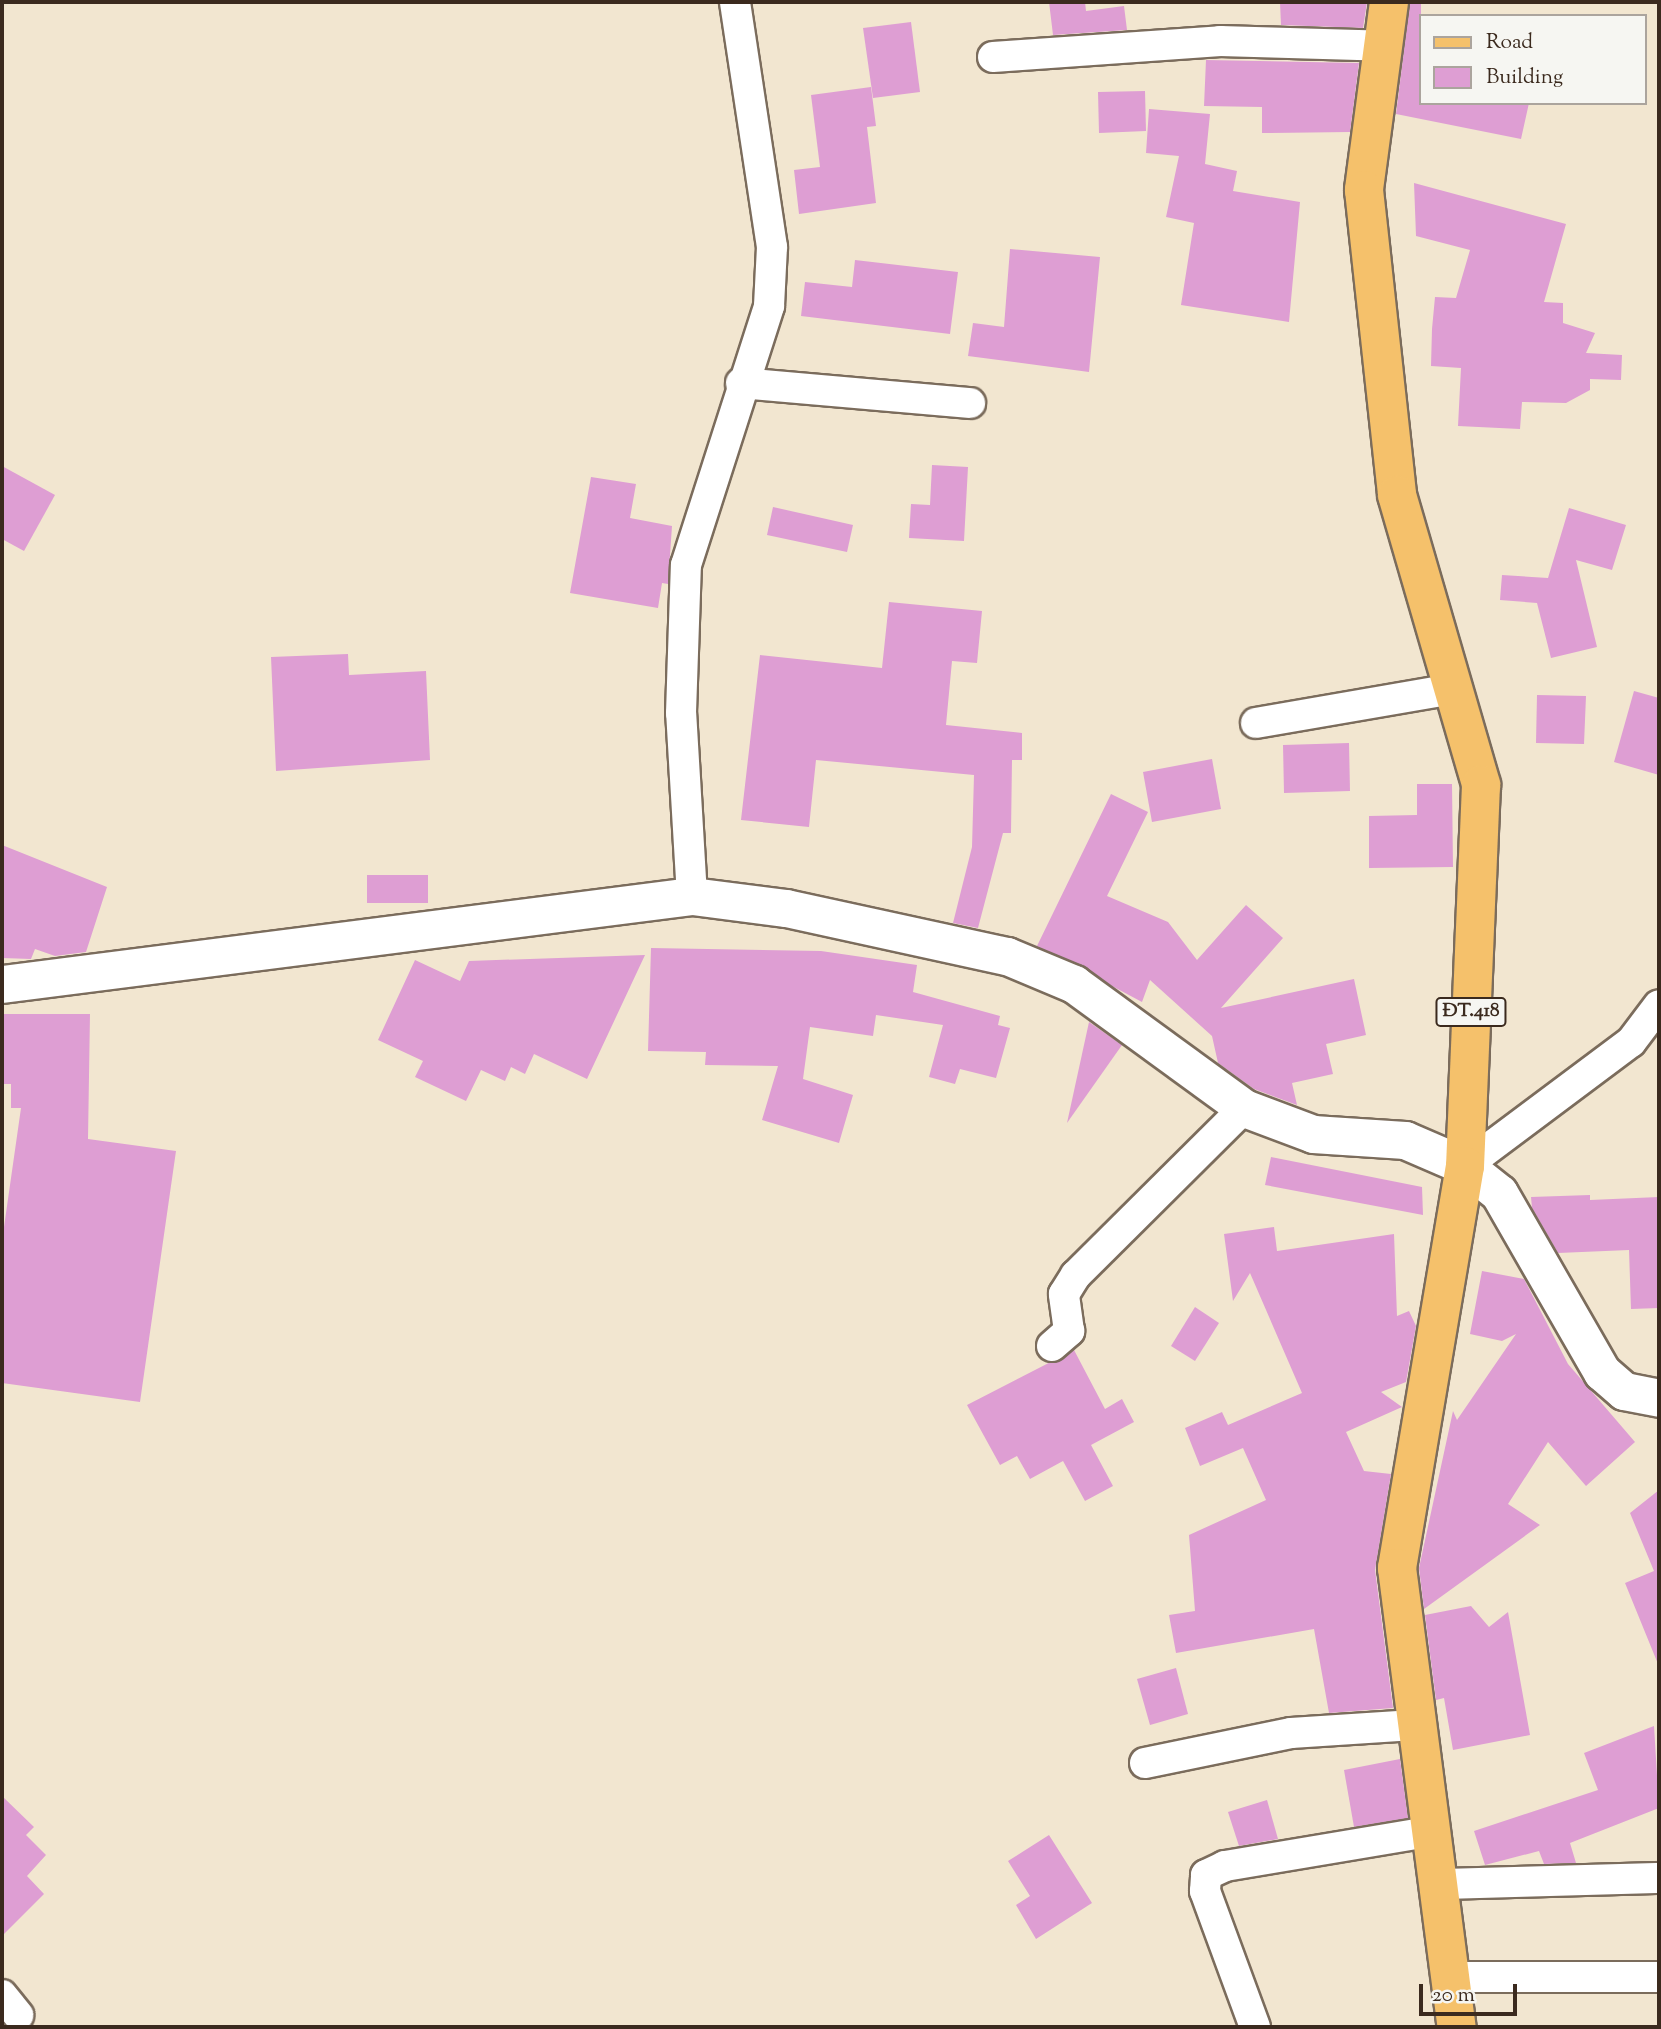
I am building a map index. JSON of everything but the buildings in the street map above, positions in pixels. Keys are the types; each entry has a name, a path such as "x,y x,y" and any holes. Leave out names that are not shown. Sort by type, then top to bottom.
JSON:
{"main road":[{"name":"ĐT.418","path":"1389,2 1364,190 1397,495 1480,785 1465,1166 1397,1568 1414,1725 1434,1831 1457,2027"}],"street":[{"path":"692,896 681,713 686,565 741,383 769,306 772,247 734,2"},
{"path":"993,57 1220,41 1384,46"},
{"path":"741,383 970,403"},
{"path":"1256,723 1453,689"},
{"path":"2,984 692,896 786,908 1007,956 1074,984 1244,1108 1313,1134 1405,1140 1465,1166 1499,1193 1602,1372 1624,1391 1659,1398"},
{"path":"1465,1166 1632,1042 1659,1004"},
{"path":"1052,1346 1069,1331 1064,1294 1076,1275 1244,1108"},
{"path":"1145,1763 1291,1733 1414,1725"},
{"path":"1255,2027 1205,1891 1206,1875 1225,1866 1434,1831"},
{"path":"1441,1884 1659,1878"},
{"path":"1451,1977 1659,1977"}]}
